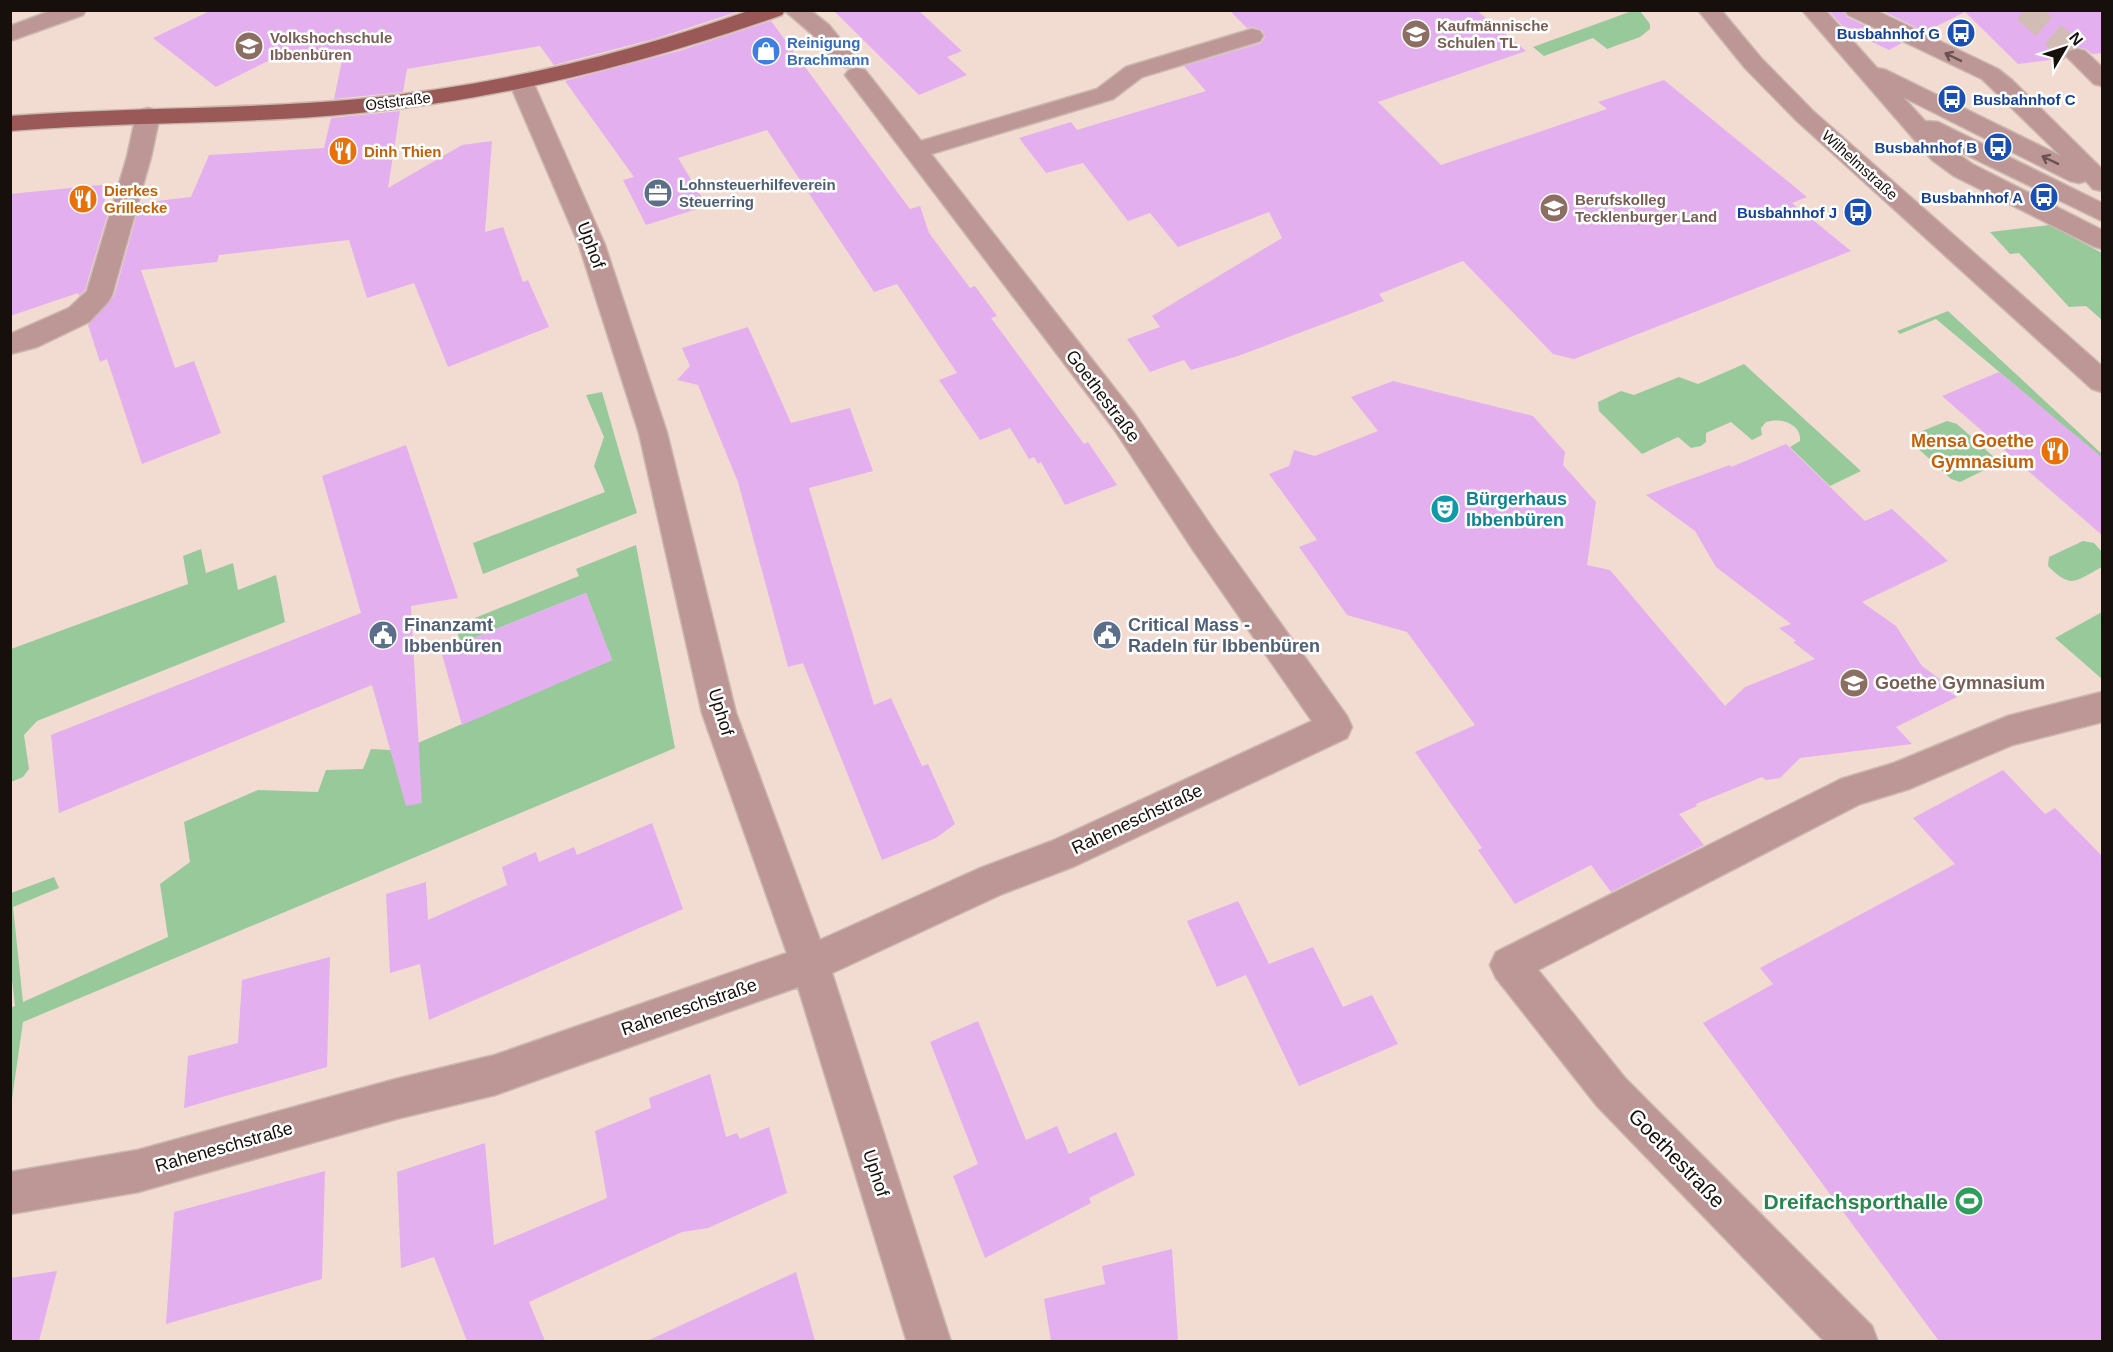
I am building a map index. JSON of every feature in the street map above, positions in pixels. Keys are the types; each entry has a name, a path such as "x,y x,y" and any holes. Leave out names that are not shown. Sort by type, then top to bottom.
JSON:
{"main road":[{"name":"Oststraße","path":"10,124 148,115 278,112 359,106 441,96 521,82 658,50 774,10"}],"street":[{"path":"10,34 75,10"},
{"name":"Goethestraße","path":"795,10 821,30 852,67 1124,421 1204,541 1335,727"},
{"name":"Wilhelmstraße","path":"1709,10 1753,63 1805,116 2103,382"},
{"path":"1856,10 1989,74 2004,85 2103,185"},
{"path":"1820,17 1871,59 2103,185"},
{"path":"916,151 1105,94 1134,72 1252,36"},
{"path":"2078,56 2103,79"},
{"path":"1871,59 1903,113 1941,154 1963,170 2103,240"},
{"name":"Uphof","path":"521,82 592,245 653,433 719,713 810,964 929,1341"},
{"path":"1994,108 2056,139"},
{"path":"1903,113 2103,213"},
{"path":"10,344 27,340 79,315 99,295 139,157 148,115"},
{"name":"Goethestraße","path":"1856,1341 1611,1092 1509,964 1853,790 1897,778 2008,731 2103,707"},
{"name":"Raheneschstraße","path":"10,1193 138,1171 396,1099 495,1075 810,964 991,881 1062,854 1335,727"}],"green space":[{"path":"1632,11 1640,11 1650,24 1650,29 1640,37 1607,49 1593,38 1544,56 1533,47"},
{"path":"2050,225 2102,253 2102,320 2086,306 2069,307 2019,253 2010,254 1990,232"},
{"path":"1948,311 2102,454 2102,458 1936,319 1900,334 1897,331"},
{"path":"1744,364 1861,471 1830,486 1790,447 1800,441 1798,430 1789,423 1778,420 1766,422 1761,428 1762,435 1752,440 1731,422 1706,433 1706,442 1701,446 1691,448 1678,437 1642,454 1599,411 1598,402 1621,391 1634,395 1679,377 1698,384"},
{"path":"602,392 637,513 483,574 473,543 605,492 594,466 604,437 586,395"},
{"path":"1947,421 1957,424 1995,458 1997,464 1960,482 1951,479 1911,442 1912,435"},
{"path":"2083,541 2094,543 2102,552 2102,567 2079,579 2069,581 2056,574 2048,566 2049,557"},
{"path":"636,545 675,748 23,1022 11,1106 10,1008 15,1006 10,963 11,893 54,877 59,888 13,907 23,1002 168,937 160,884 190,862 184,822 258,790 318,792 326,770 363,769 371,749 390,750 392,754 612,660 586,593 461,643 455,626 579,576 576,569"},
{"path":"201,549 206,573 233,563 238,590 276,575 285,622 37,721 24,735 29,769 23,777 11,782 11,649 188,584 183,556"},
{"path":"2102,612 2102,679 2055,638"}],"building":[{"path":"212,10 743,10 654,39 554,65 540,46 407,69 403,92 334,99 344,51 274,58 216,87 153,38"},
{"path":"833,10 918,10 962,51 947,57 967,75 919,95"},
{"name":"Berufskolleg Tecklenburger Land","path":"1229,10 1476,10 1526,51 1378,102 1441,165 1607,109 1598,102 1664,80 1807,197 1792,203 1851,251 1574,359 1553,354 1463,261 1379,294 1384,301 1238,356 1191,370 1184,360 1150,372 1127,339 1160,327 1152,316 1282,238 1269,212 1178,247 1150,213 1128,221 1083,163 1046,173 1019,138 1071,122 1077,130 1206,91 1184,66 1261,43 1265,37 1262,30 1247,28"},
{"path":"1828,10 1843,10 1847,17 1902,43 1889,50 1845,29"},
{"path":"1881,10 2103,10 2103,53 2092,54 2086,49 2076,47 2067,50 2065,58 2018,64 1965,12 1925,32"},
{"path":"771,21 910,209 920,206 929,233 970,288 975,286 997,316 991,318 1084,444 1088,442 1117,485 1065,505 1041,462 1038,464 1034,457 1029,459 1010,428 980,440 939,380 957,373 897,284 874,292 767,130 678,158 707,206 646,225 623,180 634,177 565,81 679,51"},
{"path":"400,111 388,188 462,145 492,141 485,232 503,227 523,282 528,280 549,327 448,367 414,283 367,298 349,240 219,255 217,262 141,270 175,368 194,361 221,433 142,464 107,359 100,362 88,325 114,296 140,203 191,197 209,155 324,148 331,118"},
{"path":"111,184 102,207 110,206 85,290 79,296 78,293 10,316 10,194"},
{"path":"748,327 791,423 850,408 873,471 809,488 874,705 891,698 922,766 928,764 955,824 936,838 882,860 803,663 788,667 738,482 698,385 677,380 690,366 682,348"},
{"name":"Mensa Goethe Gymnasium","path":"1999,372 2103,458 2103,536 1942,396"},
{"path":"1393,381 1533,416 1565,452 1563,465 1596,502 1587,565 1610,570 1725,706 1745,687 1815,659 1779,628 1791,624 1716,567 1695,531 1646,495 1730,465 1731,467 1786,444 1865,521 1892,509 1948,561 1862,602 1896,626 1922,666 1941,680 1937,682 1957,697 1896,727 1912,744 1800,758 1780,778 1766,780 1762,777 1696,804 1697,806 1679,814 1704,845 1611,892 1591,865 1515,904 1478,850 1482,848 1415,752 1475,725 1407,632 1347,615 1299,547 1317,540 1269,474 1289,466 1294,450 1315,456 1378,431 1351,397"},
{"name":"Finanzamt Ibbenbüren","path":"406,445 458,598 411,606 422,803 406,806 372,685 59,813 51,735 361,613 322,476"},
{"path":"586,593 612,660 462,725 441,651"},
{"name":"Dreifachsporthalle","path":"2003,770 2045,814 2055,808 2103,857 2103,1341 1939,1341 1703,1023 1773,984 1760,968 1955,864 1913,818"},
{"path":"652,823 683,909 429,1020 420,964 390,973 386,894 426,882 428,920 507,885 502,867 536,852 539,862 574,847 577,855"},
{"path":"1238,901 1269,964 1313,947 1343,1007 1372,995 1398,1044 1299,1086 1246,975 1217,987 1187,921"},
{"path":"330,957 327,1067 184,1108 188,1056 238,1043 242,980"},
{"path":"978,1021 1026,1140 1057,1126 1069,1154 1116,1132 1135,1175 1089,1198 1091,1203 985,1258 953,1176 978,1164 930,1042"},
{"path":"710,1074 726,1137 737,1133 740,1139 769,1127 787,1193 708,1228 682,1232 529,1302 545,1341 467,1341 434,1257 401,1268 397,1172 485,1143 494,1245 607,1198 595,1131 651,1108 649,1098"},
{"path":"325,1171 322,1279 166,1324 174,1212"},
{"path":"1172,1249 1178,1341 1051,1341 1044,1299 1105,1284 1102,1266"},
{"path":"57,1271 39,1341 10,1341 10,1278"},
{"path":"796,1272 815,1341 647,1341"}],"tunnel":[{"path":"2025,10 2077,56"}],"place":[{"name":"Busbahnhof G","path":"1961,33"},
{"name":"Kaufmännische Schulen TL","path":"1416,34"},
{"name":"Volkshochschule Ibbenbüren","path":"249,46"},
{"name":"Reinigung Brachmann","path":"766,51"},
{"name":"Busbahnhof C","path":"1952,99"},
{"name":"Busbahnhof B","path":"1998,147"},
{"name":"Dinh Thien","path":"343,151"},
{"name":"Lohnsteuerhilfeverein Steuerring","path":"658,193"},
{"name":"Busbahnhof A","path":"2044,197"},
{"name":"Dierkes Grillecke","path":"83,199"},
{"name":"Berufskolleg Tecklenburger Land","path":"1554,208"},
{"name":"Busbahnhof J","path":"1858,212"},
{"name":"Mensa Goethe Gymnasium","path":"2055,451"},
{"name":"Bürgerhaus Ibbenbüren","path":"1445,509"},
{"name":"Finanzamt Ibbenbüren","path":"383,635"},
{"name":"Critical Mass - Radeln für Ibbenbüren","path":"1107,635"},
{"name":"Goethe Gymnasium","path":"1854,683"},
{"name":"Dreifachsporthalle","path":"1969,1201"}]}
